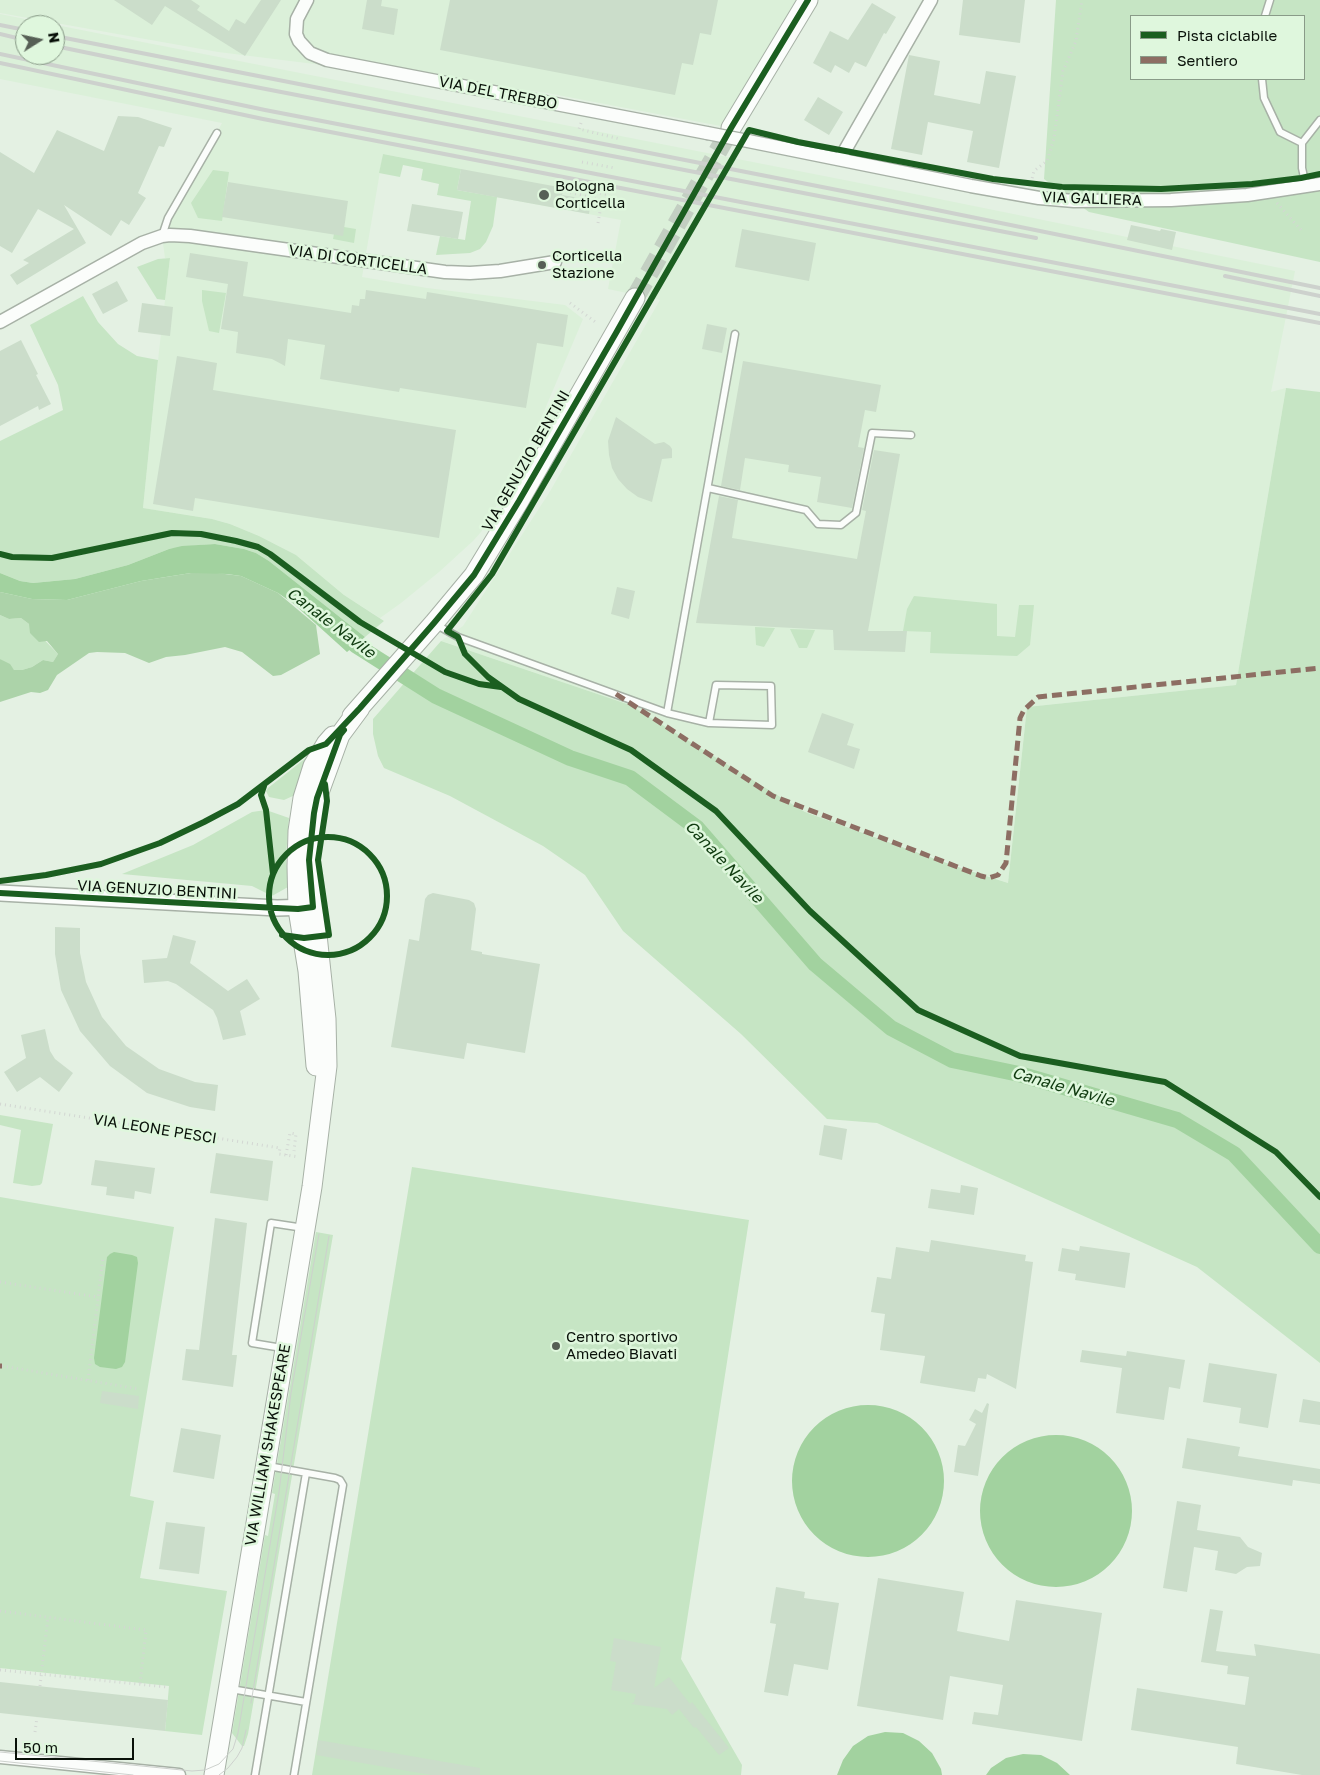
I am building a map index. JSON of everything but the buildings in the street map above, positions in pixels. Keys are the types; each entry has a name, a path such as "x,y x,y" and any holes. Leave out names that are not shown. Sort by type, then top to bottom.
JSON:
{"main road":[{"path":"731,128 808,0"},
{"name":"VIA GENUZIO BENTINI","path":"431,626 474,575 519,501 634,298"},
{"name":"VIA WILLIAM SHAKESPEARE","path":"214,1775 284,1349 306,1228 327,1066 326,1019 321,962 305,908 297,866 298,831 304,798 313,766 326,744 431,626"}],"street":[{"name":"VIA DEL TREBBO","path":"307,0 297,19 296,34 304,48 310,53 327,60 748,141"},
{"path":"840,159 931,0"},
{"name":"VIA GALLIERA","path":"748,141 1039,198 1074,201 1171,200 1247,195 1320,184"},
{"name":"VIA DI CORTICELLA","path":"0,322 142,243 162,236 190,236 405,268 445,272 500,271 555,262"},
{"name":"VIA GENUZIO BENTINI","path":"0,893 305,908"},
{"path":"0,1757 179,1775"}],"lane":[{"path":"1265,15 1270,0"},
{"path":"1262,80 1264,98 1280,132 1302,143"},
{"path":"1306,186 1302,168 1302,143 1320,120"},
{"path":"162,236 168,218 217,134"},
{"path":"667,712 735,334"},
{"path":"708,488 806,510 818,524 841,525 856,513 872,433 911,435"},
{"path":"431,626 667,712 709,723 772,725 771,686 716,685 709,723"},
{"path":"284,1349 252,1343 272,1223 306,1228"},
{"path":"265,1466 340,1480 343,1490 294,1775"},
{"path":"255,1775 306,1473"},
{"path":"228,1688 306,1702"}],"path":[{"path":"1030,183 1034,170 1047,161 1054,138 1063,70 1076,41 1082,0"},
{"path":"580,122 579,130 620,139"},
{"path":"582,162 615,168"},
{"path":"598,223 602,200 568,192 569,188 610,195"},
{"path":"1276,202 1302,231"},
{"path":"570,303 598,324"},
{"path":"286,1155 290,1133 296,1134 294,1151"},
{"path":"88,1380 103,1257"},
{"path":"0,1282 98,1297"},
{"path":"2,1366 139,1389"},
{"path":"0,1611 146,1630 140,1684"},
{"path":"40,1686 48,1617"},
{"path":"0,1670 167,1688"},
{"path":"35,1732 37,1717"}],"shaded area":[{"path":"0,0 808,0 731,128 547,93 218,52 65,25 65,15 15,16 0,13"},
{"path":"1056,0 1320,0 1320,262 1089,212 1044,179"},
{"path":"0,14 15,17 15,65 65,65 65,27 880,187 1295,271 1271,392 1286,388 1236,685 1027,707 1008,883 805,812 630,705 441,641 463,626 549,493 660,300 608,289 621,220 457,190 461,169 383,154 362,277 427,288 565,305 583,319 537,428 481,532 439,572 380,618 344,595 296,555 259,536 212,519 143,508 170,258 165,258 162,236 222,123 0,79"},
{"path":"383,154 461,169 457,190 497,197 493,226 486,242 480,249 470,253 436,255 440,236 465,240 471,201 437,195 439,184 421,180 423,169 403,165 400,177 379,173"},
{"path":"213,170 229,172 222,221 198,218 191,203"},
{"path":"344,227 356,229 354,243 333,239 334,234"},
{"path":"170,258 165,300 157,299 137,267 158,259"},
{"path":"202,290 226,293 219,333 209,331 202,301"},
{"path":"83,296 98,322 118,344 137,356 158,360 143,508 212,519 259,536 296,555 344,595 384,621 365,637 269,561 256,553 244,549 215,544 169,549 128,565 75,579 33,583 20,581 0,573 0,441 63,410 58,385 30,325"},
{"path":"1286,388 1320,392 1320,1363 1197,1267 877,1123 827,1119 741,1034 623,931 585,875 543,846 450,796 384,768 378,756 373,734 373,719 441,641 630,705 805,812 1008,883 1027,707 1236,685"},
{"path":"209,572 241,576 278,593 316,625 320,654 281,675 273,676 242,652 225,647 166,657 149,663 125,653 89,653 57,675 48,690 40,693 31,692 0,702 0,659 10,664 14,670 22,670 32,667 43,660 53,662 58,654 47,641 39,642 30,633 29,624 21,618 9,619 0,615 0,592 32,599 67,600 141,581"},
{"path":"914,596 997,604 997,636 1015,637 1019,605 1034,605 1030,645 1017,656 930,653 931,632 903,631 907,609"},
{"path":"0,615 9,619 21,618 29,624 58,654 53,662 43,660 32,667 14,670 0,659"},
{"path":"755,627 775,628 764,647 756,645"},
{"path":"790,629 815,630 807,648 799,648"},
{"path":"307,757 295,795 284,800 269,797 266,791 268,788"},
{"path":"266,810 289,818 286,856 288,887 272,896 252,886 122,874 193,845 252,812"},
{"path":"0,1115 53,1124 42,1183 40,1185 32,1186 13,1183 21,1130 0,1125"},
{"name":"Centro sportivo Amedeo Biavati","path":"412,1167 749,1220 681,1659 742,1765 741,1775 312,1775"},
{"path":"0,1197 174,1227 130,1496 154,1501 140,1578 227,1591 202,1735 165,1731 169,1686 0,1668"},
{"path":"316,1232 333,1235 248,1734 244,1746 242,1746 232,1733 265,1535 268,1536 275,1494 272,1493"}],"water":[{"path":"215,544 244,549 256,553 269,561 365,637 347,652 294,604 278,593 241,576 227,574 191,573 141,581 67,600 32,599 0,592 0,573 20,581 33,583 75,579 128,565 169,549 182,546"},
{"path":"114,1252 137,1257 138,1263 125,1362 122,1367 116,1369 100,1367 95,1364 94,1358 107,1257"},
{"path":"868,1405 883,1406 897,1411 922,1427 938,1452 943,1466 943,1496 938,1510 922,1535 897,1551 883,1556 868,1557 853,1556 839,1551 814,1535 798,1510 793,1496 792,1481 793,1466 798,1452 814,1427 839,1411 853,1406"},
{"path":"1056,1435 1071,1436 1085,1441 1110,1457 1126,1482 1131,1496 1131,1526 1126,1540 1110,1565 1085,1581 1071,1586 1056,1587 1041,1586 1027,1581 1002,1565 986,1540 981,1526 980,1511 981,1496 986,1482 1002,1457 1027,1441 1041,1436"},
{"path":"885,1732 903,1733 919,1741 932,1753 941,1769 942,1775 837,1775 843,1760 853,1746 868,1736"},
{"path":"1023,1754 1041,1755 1057,1763 1070,1775 986,1775 991,1768 1006,1758"}],"waterway":[{"name":"Canale Navile","path":"339,631 357,646 436,696 570,758 630,778 697,828 815,964 891,1028 952,1060 1019,1074 1177,1120 1234,1154 1320,1246"}],"tunnel":[{"path":"635,298 731,128"}],"tram line":[{"path":"0,1752 192,1771 205,1770 219,1764 233,1749 238,1733 279,1492 291,1393 319,1234"},
{"path":"251,1703 329,1236"},
{"path":"219,1775 237,1757 242,1748 246,1730"},
{"path":"0,1761 133,1775"}],"railway":[{"path":"0,25 15,28"},
{"path":"0,34 15,38"},
{"path":"65,38 878,198 1320,288"},
{"path":"65,48 214,79 1036,238"},
{"path":"0,54 265,110 1320,314"},
{"path":"0,63 263,119 1320,323"},
{"path":"1225,276 1320,296"}],"marked path":[{"path":"616,694 773,796 989,878 998,875 1006,863 1020,718 1024,710 1038,697 1320,668"}],"cycle path":[{"path":"0,881 46,875 101,864 160,843 204,822 238,804 309,750 326,744 360,708 474,575 616,333 731,128 808,0"},
{"path":"1320,174 1252,184 1161,189 1062,187 993,179 798,142 749,130 492,574 447,631 458,637 465,654 488,677 519,699 631,750 716,811 810,911 918,1010 1020,1056 1165,1082 1276,1152 1320,1197"},
{"path":"0,554 12,557 52,558 172,533 201,534 236,541 258,547 270,554 360,622 445,672 479,684 501,687"},
{"path":"0,893 298,909 313,907 309,860 314,813 317,798 340,735 344,730"},
{"path":"282,935 304,938 329,935 318,860 327,801 325,784"},
{"path":"264,786 261,795 266,810 273,874"},
{"path":"328,837 351,841 370,854 383,873 387,896 383,919 370,938 351,951 328,955 305,951 286,938 273,919 269,896 273,873 286,854 305,841 328,837"}],"place":[{"name":"Bologna Corticella","path":"544,195"},
{"name":"Corticella Stazione","path":"542,265"},
{"name":"Centro sportivo Amedeo Biavati","path":"556,1346"}]}
